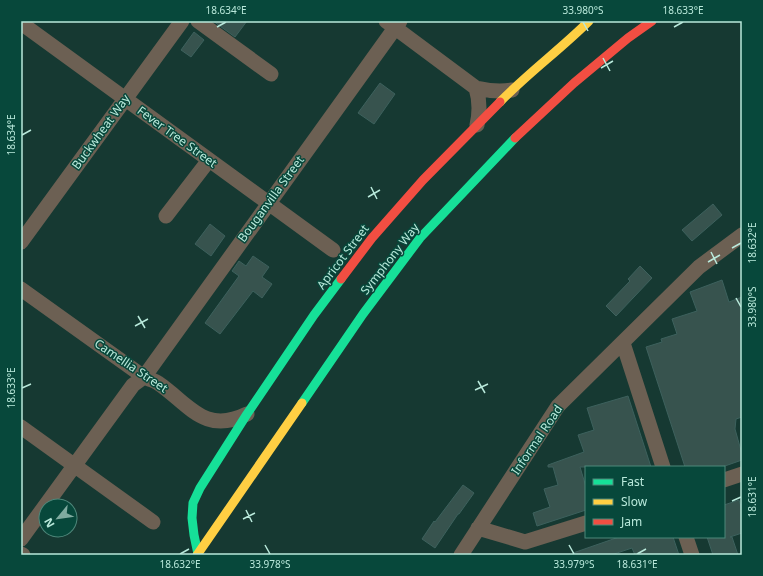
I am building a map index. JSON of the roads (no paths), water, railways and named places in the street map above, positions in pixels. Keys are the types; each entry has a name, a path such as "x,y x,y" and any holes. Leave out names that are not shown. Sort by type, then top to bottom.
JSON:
{"main road":[{"name":"Apricot Street","path":"198,554 192,521 193,503 200,488 247,414 314,315 372,238 423,180 512,90 589,21"},
{"name":"Symphony Way","path":"198,554 363,314 420,238 519,134 574,83 628,38 652,21"}],"street":[{"name":"Buckwheat Way","path":"21,242 182,21"},
{"path":"198,21 271,74"},
{"name":"Fever Tree Street","path":"21,23 333,250"},
{"path":"393,23 476,88 500,92 512,90"},
{"name":"Bouganvilla Street","path":"21,539 133,385 144,377 268,203 393,23"},
{"path":"476,88 479,97 477,125"},
{"path":"166,216 209,160"},
{"name":"Informal Road","path":"461,555 558,406 699,267 742,235"},
{"name":"Camellia Street","path":"21,288 144,377 157,382 199,416 218,421 228,421 247,414"},
{"path":"623,343 663,466"},
{"path":"21,427 153,522"},
{"path":"725,480 742,474"},
{"path":"478,528 527,548 585,523"},
{"path":"686,538 692,555"}]}
